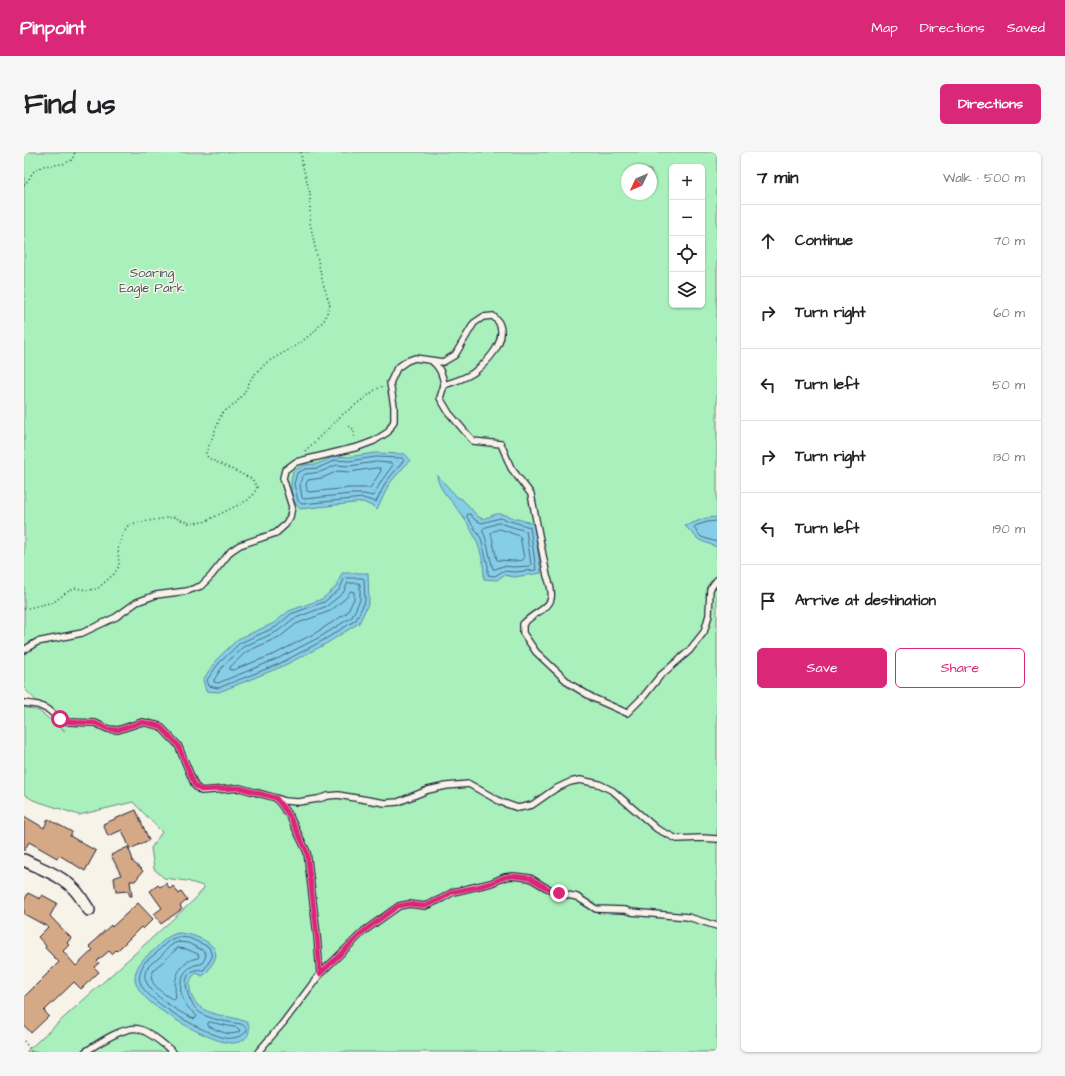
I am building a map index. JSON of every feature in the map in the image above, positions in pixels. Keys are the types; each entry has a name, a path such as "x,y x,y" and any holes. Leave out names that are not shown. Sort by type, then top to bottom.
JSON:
{"street":[{"path":"24,860 63,880 74,888 88,910"}],"lane":[{"path":"24,650 37,642 82,633 116,617 138,602 156,595 187,592 201,586 231,551 240,545 276,533 285,525 290,517 292,507 284,478 285,470 296,462 358,447 374,441 388,432 394,421 394,406 390,383 397,368 407,361 415,358 443,362 455,355 474,322 483,317 493,316 500,324 501,334 498,346 485,362 472,373 444,385"},
{"path":"432,361 438,365 441,372 444,385 440,398 449,413 473,442 501,444 511,468 531,494 552,596 549,605 538,613 530,616 522,624 523,633 536,652 570,684 593,698 627,713 644,696 660,676 689,651 704,632 709,615 710,589 717,580"},
{"path":"24,704 38,705 49,710 60,719 69,722 95,723 108,729 118,730 142,722 160,726 178,745 195,786 201,790 240,788 285,801 298,802 338,795 386,803 398,802 428,790 446,786 469,784 501,802 518,808 532,805 555,789 570,782 580,780 599,784 614,791 657,829 677,839 717,839"},
{"path":"276,798 290,817 307,852 320,974"},
{"path":"258,1052 283,1023 320,974 364,931 398,906 409,904 425,906 452,892 477,887 505,877 513,876 530,878 559,893 577,897 596,908 688,917 717,926"},
{"path":"85,1052 108,1037 126,1030 138,1029 154,1037 173,1052"}],"path":[{"path":"24,185 33,172 43,166 63,164 72,160 75,152"},
{"path":"24,609 54,602 67,592 76,588 87,590 97,589 114,574 119,566 118,550 122,533 129,524 174,518 190,523 204,522 248,500 254,494 257,487 252,479 208,458 206,453 222,413 235,404 243,394 252,377 266,363 303,341 325,320 330,304 323,284 310,223 310,193 301,152"},
{"path":"296,462 308,448 342,416 375,390 390,383"},
{"path":"349,426 353,428 358,447"},
{"path":"24,1041 32,1052"}],"green space":[{"name":"Soaring Eagle Park","path":"24,152 717,152 717,1052 26,1052 195,899 204,888 203,886 187,881 164,878 154,869 151,848 162,832 133,802 79,815 33,800 24,794 24,707 39,711 65,731 24,688"}],"water":[{"path":"375,453 405,454 410,460 389,484 377,510 363,502 300,509 296,505 291,491 293,471 304,465 317,464 336,456 348,457"},
{"path":"437,475 457,497 462,499 468,505 477,516 483,519 496,514 501,514 534,524 541,573 514,577 504,575 497,580 484,579 480,549 476,540 467,523 441,488"},
{"path":"717,517 717,547 699,540 685,526 706,518"},
{"path":"342,573 368,573 369,602 359,623 324,645 281,667 219,692 206,691 203,680 216,660 238,639 274,623 289,611 322,599 336,587"},
{"path":"179,933 200,938 212,946 215,951 216,957 207,972 202,976 197,973 191,979 190,991 196,1003 203,1009 248,1023 248,1034 241,1041 233,1043 225,1042 202,1034 189,1027 156,1007 145,998 136,984 136,972 142,961 166,939"}],"building":[{"path":"136,810 149,840 130,849 122,830 108,836 103,824"},
{"path":"24,816 44,828 48,819 72,832 70,836 96,851 85,871 59,855 57,858 29,842 24,851"},
{"path":"128,847 133,862 143,871 135,881 130,881 132,896 130,896 128,891 116,892 114,878 121,875 111,855"},
{"path":"166,883 170,889 173,886 179,894 181,892 187,900 180,906 182,909 161,924 154,914 162,908 150,891 158,885 160,887"},
{"path":"28,893 40,899 42,895 57,903 50,916 71,938 67,943 69,945 63,951 76,966 93,950 89,946 111,925 112,927 138,903 153,919 143,929 141,927 117,951 116,950 112,954 109,951 97,961 99,963 94,967 99,972 81,989 74,982 44,1011 49,1016 31,1033 24,1025 24,997 59,962 45,948 46,946 38,937 48,927 24,914 24,901"}],"route":[{"path":"60,719 69,722 95,723 108,729 118,730 142,722 160,726 178,745 189,775 195,786 201,790 240,788 276,798 290,817 307,852 320,974 364,931 398,906 409,904 425,906 452,892 477,887 505,877 513,876 530,878 559,893"}]}
